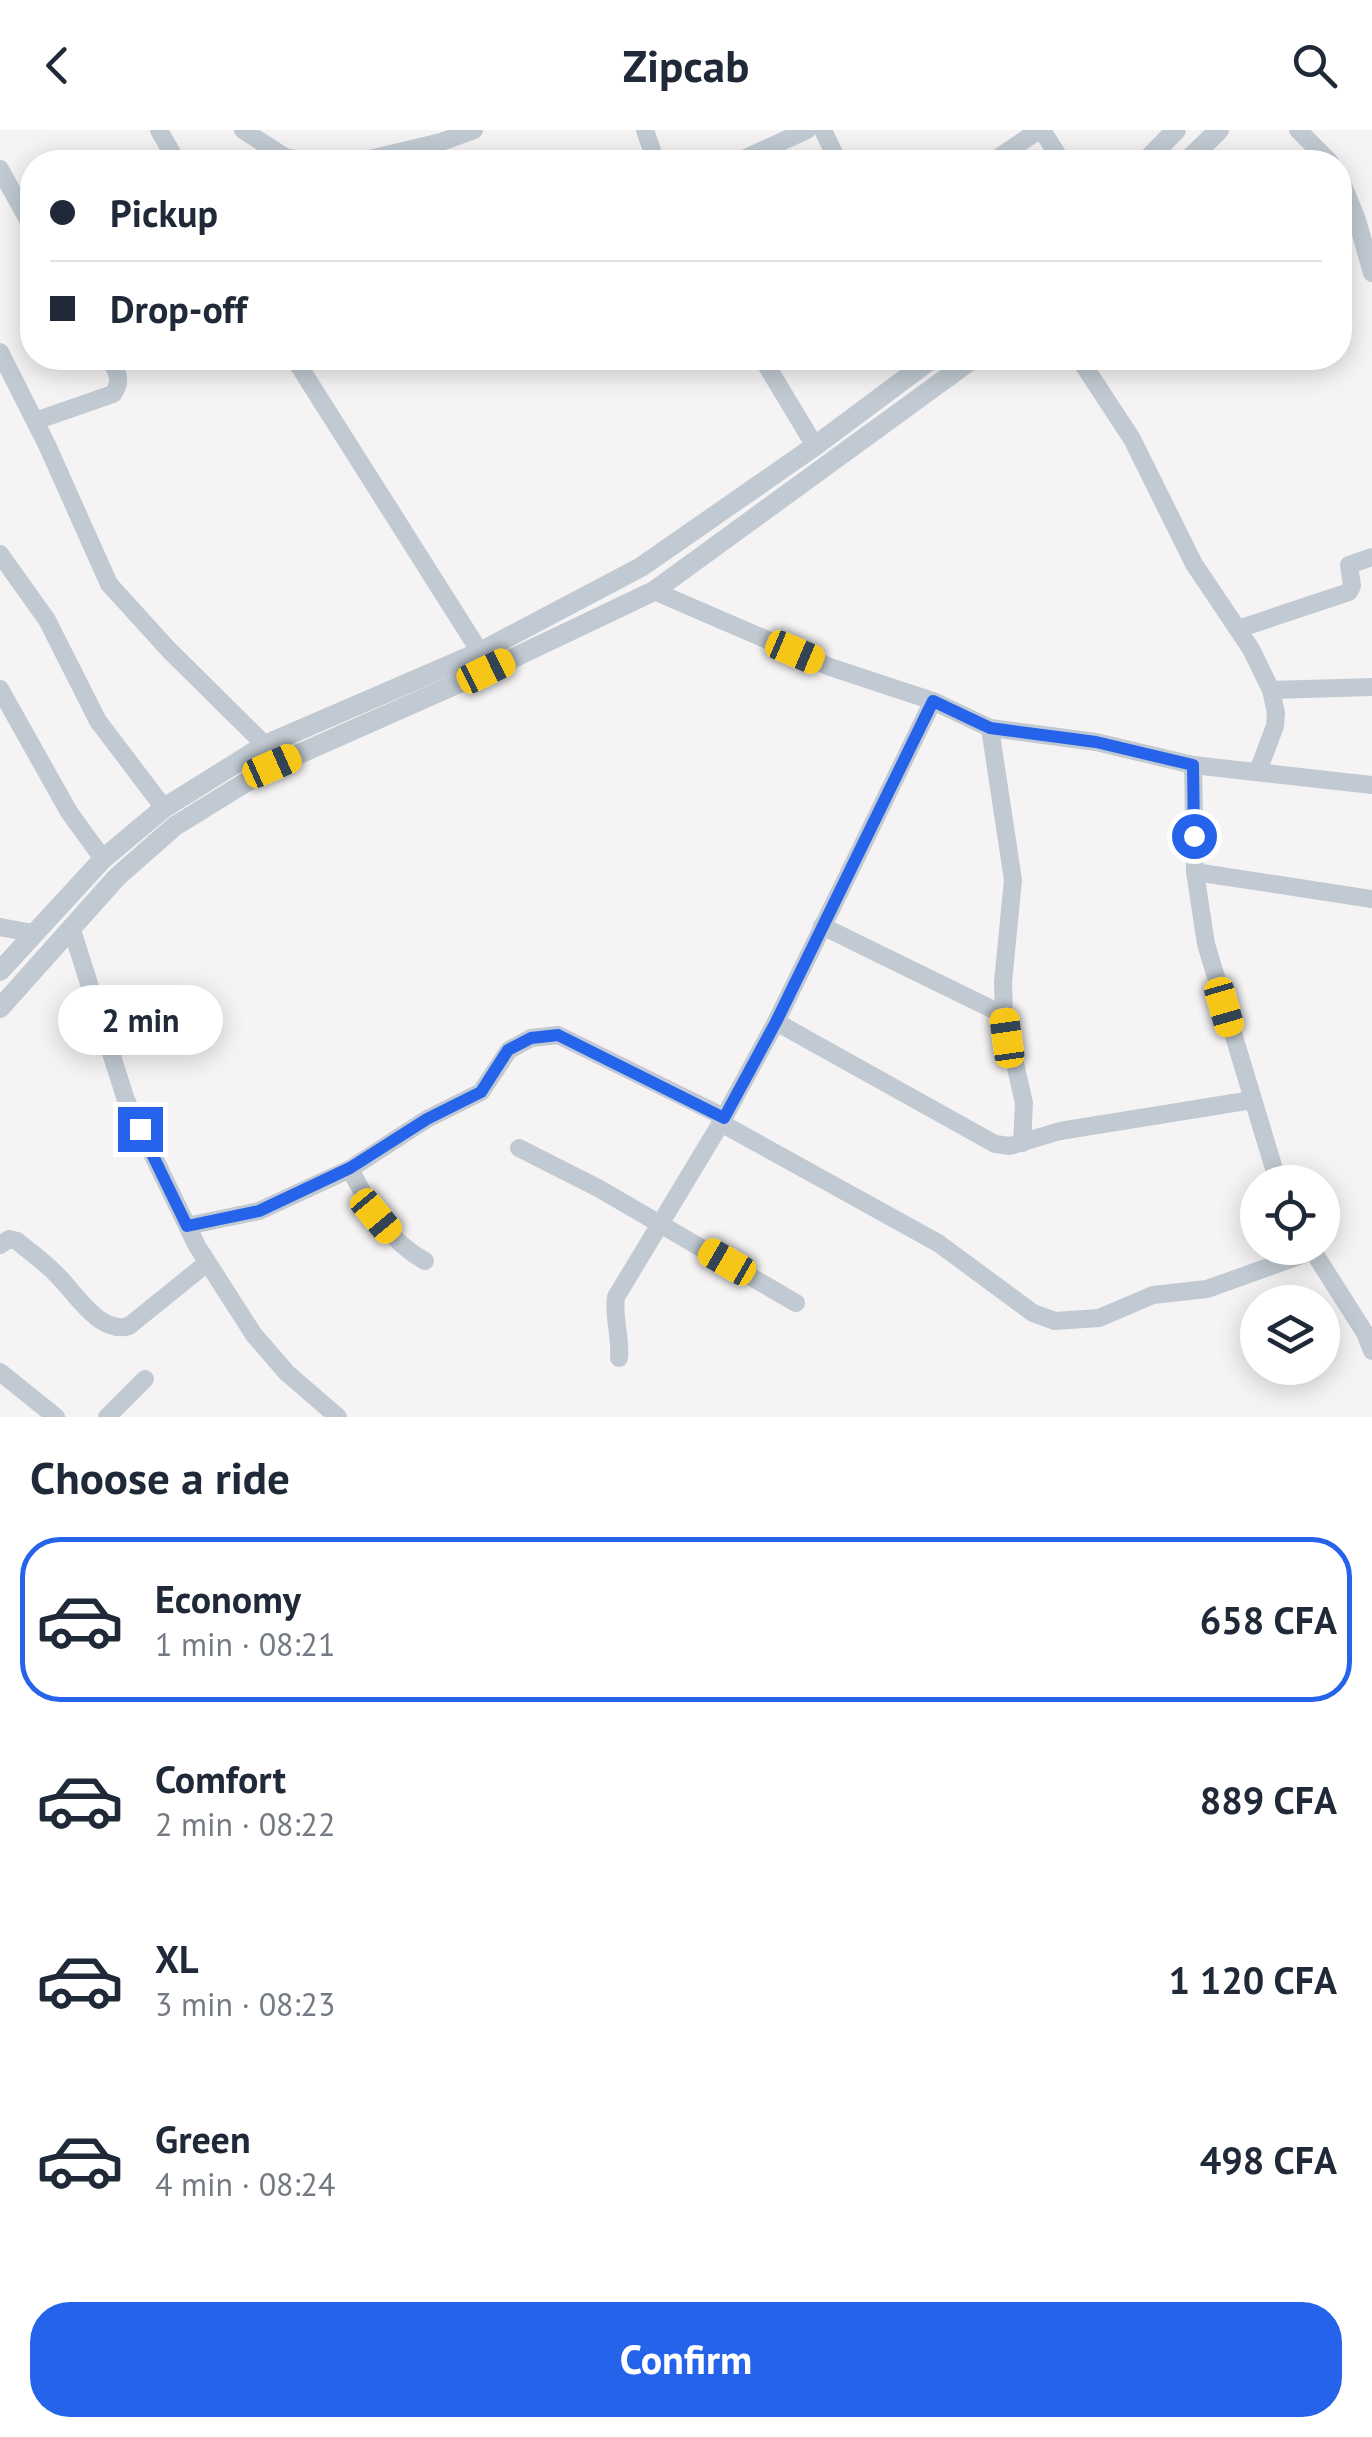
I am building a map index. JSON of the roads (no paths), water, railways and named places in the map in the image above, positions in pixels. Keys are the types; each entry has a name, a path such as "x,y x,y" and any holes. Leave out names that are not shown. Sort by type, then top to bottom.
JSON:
{"street":[{"path":"243,130 274,150"},
{"path":"405,150 474,130"},
{"path":"763,150 807,130"},
{"path":"1010,150 1040,130"},
{"path":"1198,150 1219,130"},
{"path":"1298,130 1318,150"},
{"path":"0,169 20,205"},
{"path":"1352,208 1372,272"},
{"path":"0,352 109,584 159,640 265,745"},
{"path":"35,421 114,394 119,386 116,370"},
{"path":"302,370 480,652"},
{"path":"769,370 815,446"},
{"path":"0,971 102,859 164,808 265,745 480,652 642,567 917,370"},
{"path":"0,1008 117,877 175,826 272,766 486,671 654,590 957,370"},
{"path":"1087,370 1132,439 1194,564 1238,629 1271,690 1275,726 1258,771"},
{"path":"0,554 47,620 98,721 164,808"},
{"path":"1238,629 1349,592 1349,565 1372,557"},
{"path":"654,590 830,667 933,701 990,728 1096,742 1193,765 1372,785"},
{"path":"1271,690 1372,687"},
{"path":"0,688 69,812 102,859"},
{"path":"619,1358 616,1297 776,1022 933,701"},
{"path":"990,728 1013,880 1003,982 1004,1014 1024,1104 1022,1143"},
{"path":"1193,765 1195,872 1206,944 1273,1165"},
{"path":"1195,872 1372,899"},
{"path":"822,926 1004,1014"},
{"path":"0,927 33,934"},
{"path":"70,927 126,1100 207,1263 254,1335 287,1372 338,1417"},
{"path":"776,1022 995,1144 1022,1143 1060,1130 1252,1100"},
{"path":"187,1226 259,1211 350,1168 427,1119 474,1098 508,1050 531,1038 558,1035 722,1120 938,1243 1034,1313 1055,1321 1099,1318 1153,1296 1207,1289 1270,1265"},
{"path":"519,1148 796,1302"},
{"path":"350,1168 376,1216 402,1248 425,1261"},
{"path":"0,1245 9,1239 17,1240 57,1274 86,1307 120,1329 129,1326 207,1263"},
{"path":"1323,1265 1368,1330 1372,1351"},
{"path":"0,1372 56,1417"},
{"path":"107,1417 145,1379"}]}
